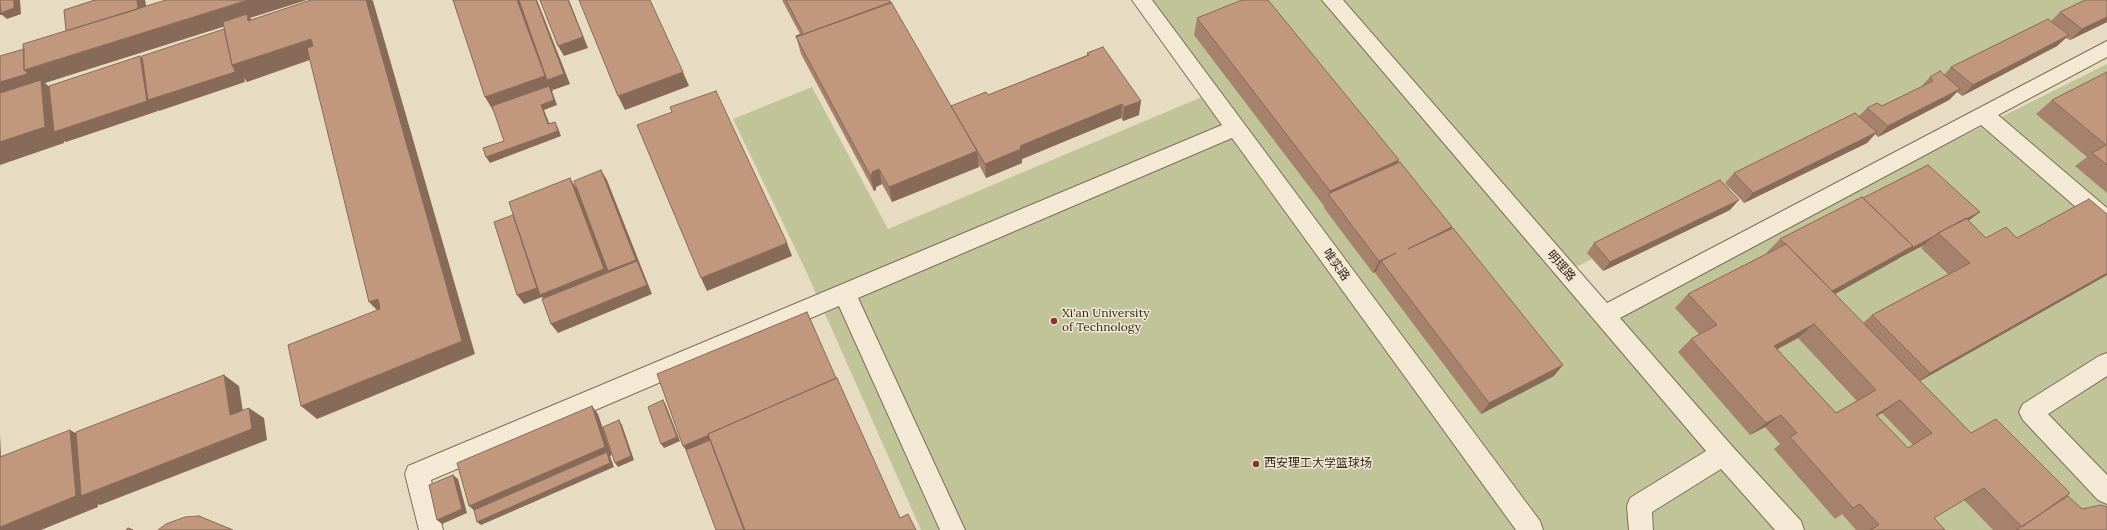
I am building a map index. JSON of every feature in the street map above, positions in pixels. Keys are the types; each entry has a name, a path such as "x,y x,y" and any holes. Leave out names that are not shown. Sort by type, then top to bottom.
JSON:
{"street":[{"name":"唯实路","path":"1142,0 1212,93 1235,128 1531,530"},
{"name":"明理路","path":"1332,0 1723,454 1792,530"},
{"path":"1604,316 2107,48"},
{"path":"1983,114 2107,221"},
{"path":"430,530 417,474 1235,128"},
{"path":"845,293 953,530"},
{"path":"2107,363 2031,412 2107,492"},
{"path":"1641,530 1638,506 1723,454"}],"green space":[{"path":"1140,0 1327,0 1777,530 921,530 806,271 733,119 812,87 888,229 1209,94"},
{"path":"1332,0 2101,0 1566,272"},
{"path":"2107,64 2107,530 1786,530 1604,316"}],"building":[{"path":"0,0 14,0 14,8 1,13"},
{"path":"95,0 137,0 138,9 66,31 64,10"},
{"path":"166,0 248,0 24,70 23,44"},
{"path":"311,0 366,0 462,341 301,406 288,345 380,309 378,299 369,302 307,48 313,46 311,39 232,65 223,22 247,14 248,21"},
{"path":"453,0 517,0 545,76 485,97"},
{"path":"519,0 536,0 564,74 547,80"},
{"path":"540,0 568,0 583,37 558,46"},
{"path":"579,0 650,0 683,72 618,96"},
{"path":"786,0 889,0 891,3 796,37 803,33"},
{"path":"1242,0 1268,0 1399,160 1330,191 1197,18"},
{"path":"2085,0 2107,0 2107,17 2082,29 2060,12"},
{"path":"891,2 977,151 889,187 879,169 872,172 872,175 870,175 796,37"},
{"path":"2048,19 2069,35 1973,85 1951,67"},
{"path":"224,29 235,72 148,100 142,56"},
{"path":"1103,47 1141,101 1124,107 1122,104 1020,146 1021,149 985,164 951,106 986,92 988,95 1089,55 1087,53"},
{"path":"24,49 24,70 27,74 0,82 0,56"},
{"path":"140,56 147,101 54,132 49,86"},
{"path":"1940,71 1960,89 1888,126 1867,108 1877,103 1882,106 1933,81 1930,77"},
{"path":"2107,72 2107,165 2092,153 2106,145 2052,100"},
{"path":"41,80 45,127 0,142 0,93"},
{"path":"549,86 554,100 541,105 548,124 555,122 558,131 486,157 483,148 504,141 492,106"},
{"path":"716,91 787,243 701,278 637,125 672,112 670,107"},
{"path":"1855,113 1877,132 1753,193 1734,173"},
{"path":"1400,162 1452,227 1408,249 1453,228 1563,365 1489,403 1381,261 1396,253 1379,261 1328,194"},
{"path":"1928,165 1980,212 1910,249 1913,246 1863,198"},
{"path":"601,170 636,260 608,271 574,181"},
{"path":"570,178 604,269 540,295 509,202"},
{"path":"1720,180 1739,200 1610,262 1594,243"},
{"path":"1862,197 1913,246 1832,291 1780,239"},
{"path":"2089,199 2107,214 2107,273 1930,373 1872,315 1970,263 1938,233 1966,218 1986,238 2006,227 2017,238"},
{"path":"513,215 537,288 517,295 494,222"},
{"path":"1786,244 1971,433 1996,419 2070,493 2022,527 1984,488 1934,518 1945,530 1870,530 1879,525 1860,504 1853,508 1790,437 1797,433 1781,415 1766,423 1691,339 1717,325 1688,294","holes":["1814,324 1876,390 1836,413 1774,346","1900,400 1932,433 1908,448 1876,415"]},
{"path":"637,261 647,285 551,324 542,299"},
{"path":"807,312 836,378 683,446 657,374"},
{"path":"224,375 230,415 249,408 252,429 81,496 76,432"},
{"path":"837,378 900,518 908,514 916,530 745,530 708,434"},
{"path":"663,400 677,437 661,444 648,407"},
{"path":"592,406 605,447 469,506 457,463"},
{"path":"619,420 631,456 615,463 603,427"},
{"path":"70,430 76,496 0,527 0,457"},
{"path":"710,440 744,530 716,530 686,450"},
{"path":"607,452 610,463 477,522 474,510"},
{"path":"453,475 462,509 437,520 429,485"},
{"path":"2068,496 2082,509 2101,505 2107,507 2107,530 2016,530"},
{"path":"199,516 233,530 158,530 166,524 185,517"}],"place":[{"name":"Xi'an University of Technology","path":"1054,321"},
{"name":"西安理工大学篮球场","path":"1256,464"}]}
